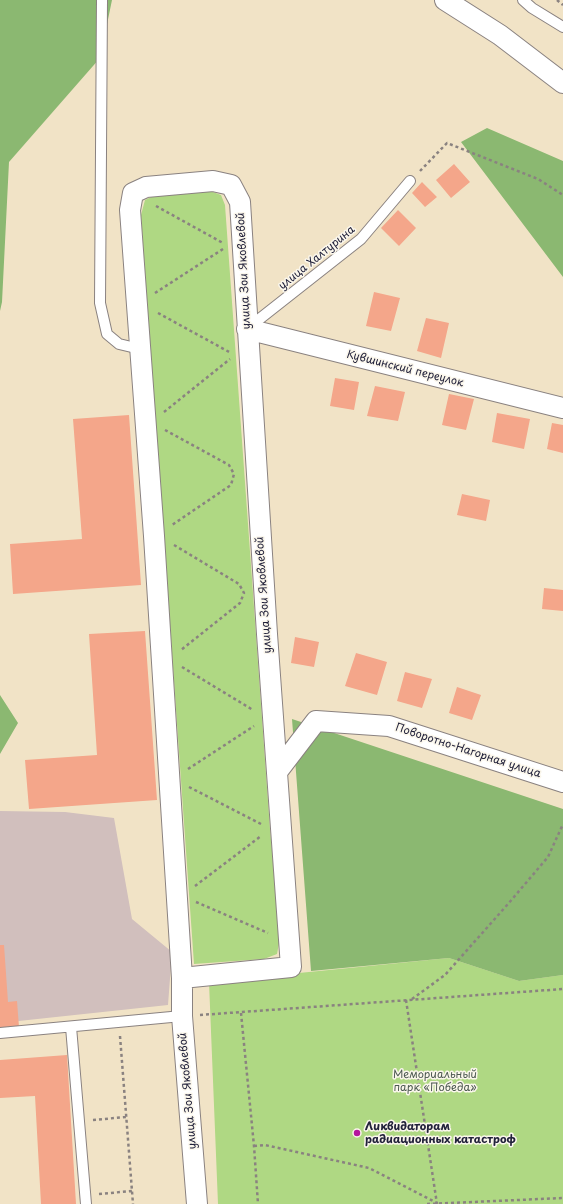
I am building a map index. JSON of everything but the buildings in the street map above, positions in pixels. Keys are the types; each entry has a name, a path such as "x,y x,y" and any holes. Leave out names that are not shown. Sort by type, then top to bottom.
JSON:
{"street":[{"path":"445,0 500,35 561,78"},
{"name":"улица Зои Яковлевой","path":"182,978 292,968 266,634 240,202 231,185 213,181 146,187 133,193 130,210 154,536 182,978 182,1016 197,1204"},
{"name":"Кувшинский переулок","path":"247,329 563,408"},
{"name":"Поворотно-Нагорная улица","path":"277,772 316,721 389,726 563,782"}],"lane":[{"path":"102,0 100,303 107,334 119,344 140,349"},
{"path":"523,0 532,8 563,27"},
{"name":"улица Халтурина","path":"247,329 361,239 410,181"},
{"path":"0,1033 182,1016"},
{"path":"71,1026 86,1200"}],"path":[{"path":"557,0 563,5"},
{"path":"410,181 447,143 538,179 563,195"},
{"path":"152,204 228,246 154,294"},
{"path":"155,311 235,355 162,414"},
{"path":"163,429 229,465 234,474 231,485 170,527"},
{"path":"171,544 239,584 244,593 240,603 179,652"},
{"path":"180,666 254,710 258,714"},
{"path":"187,769 258,722"},
{"path":"188,787 263,825"},
{"path":"412,999 445,975 508,904 548,857 563,824"},
{"path":"195,886 264,834"},
{"path":"189,899 273,935"},
{"path":"182,1016 563,989"},
{"path":"406,1000 437,1204"},
{"path":"241,1013 258,1204"},
{"path":"119,1022 133,1204"},
{"path":"79,1121 126,1117"},
{"path":"254,1146 265,1145 370,1168 437,1204"},
{"path":"86,1200 132,1191"},
{"path":"427,1204 563,1198"}],"shaded area":[{"path":"0,811 65,812 114,818 132,919 172,952 168,1005 0,1023"}],"green space":[{"path":"0,0 112,0 100,58 9,162 2,302 0,311"},
{"path":"487,128 563,161 563,277 461,142"},
{"path":"210,191 221,195 225,205 270,829 280,938 277,954 264,959 194,964 141,215 145,200 153,196"},
{"path":"0,695 18,723 0,754"},
{"path":"292,719 563,809 563,975 519,981 449,958 311,971"},
{"name":"Мемориальный парк «Победа»","path":"449,958 519,981 563,975 563,1204 218,1204 209,982"}],"place":[{"name":"Ликвидаторам радиационных катастроф","path":"357,1133"}]}
